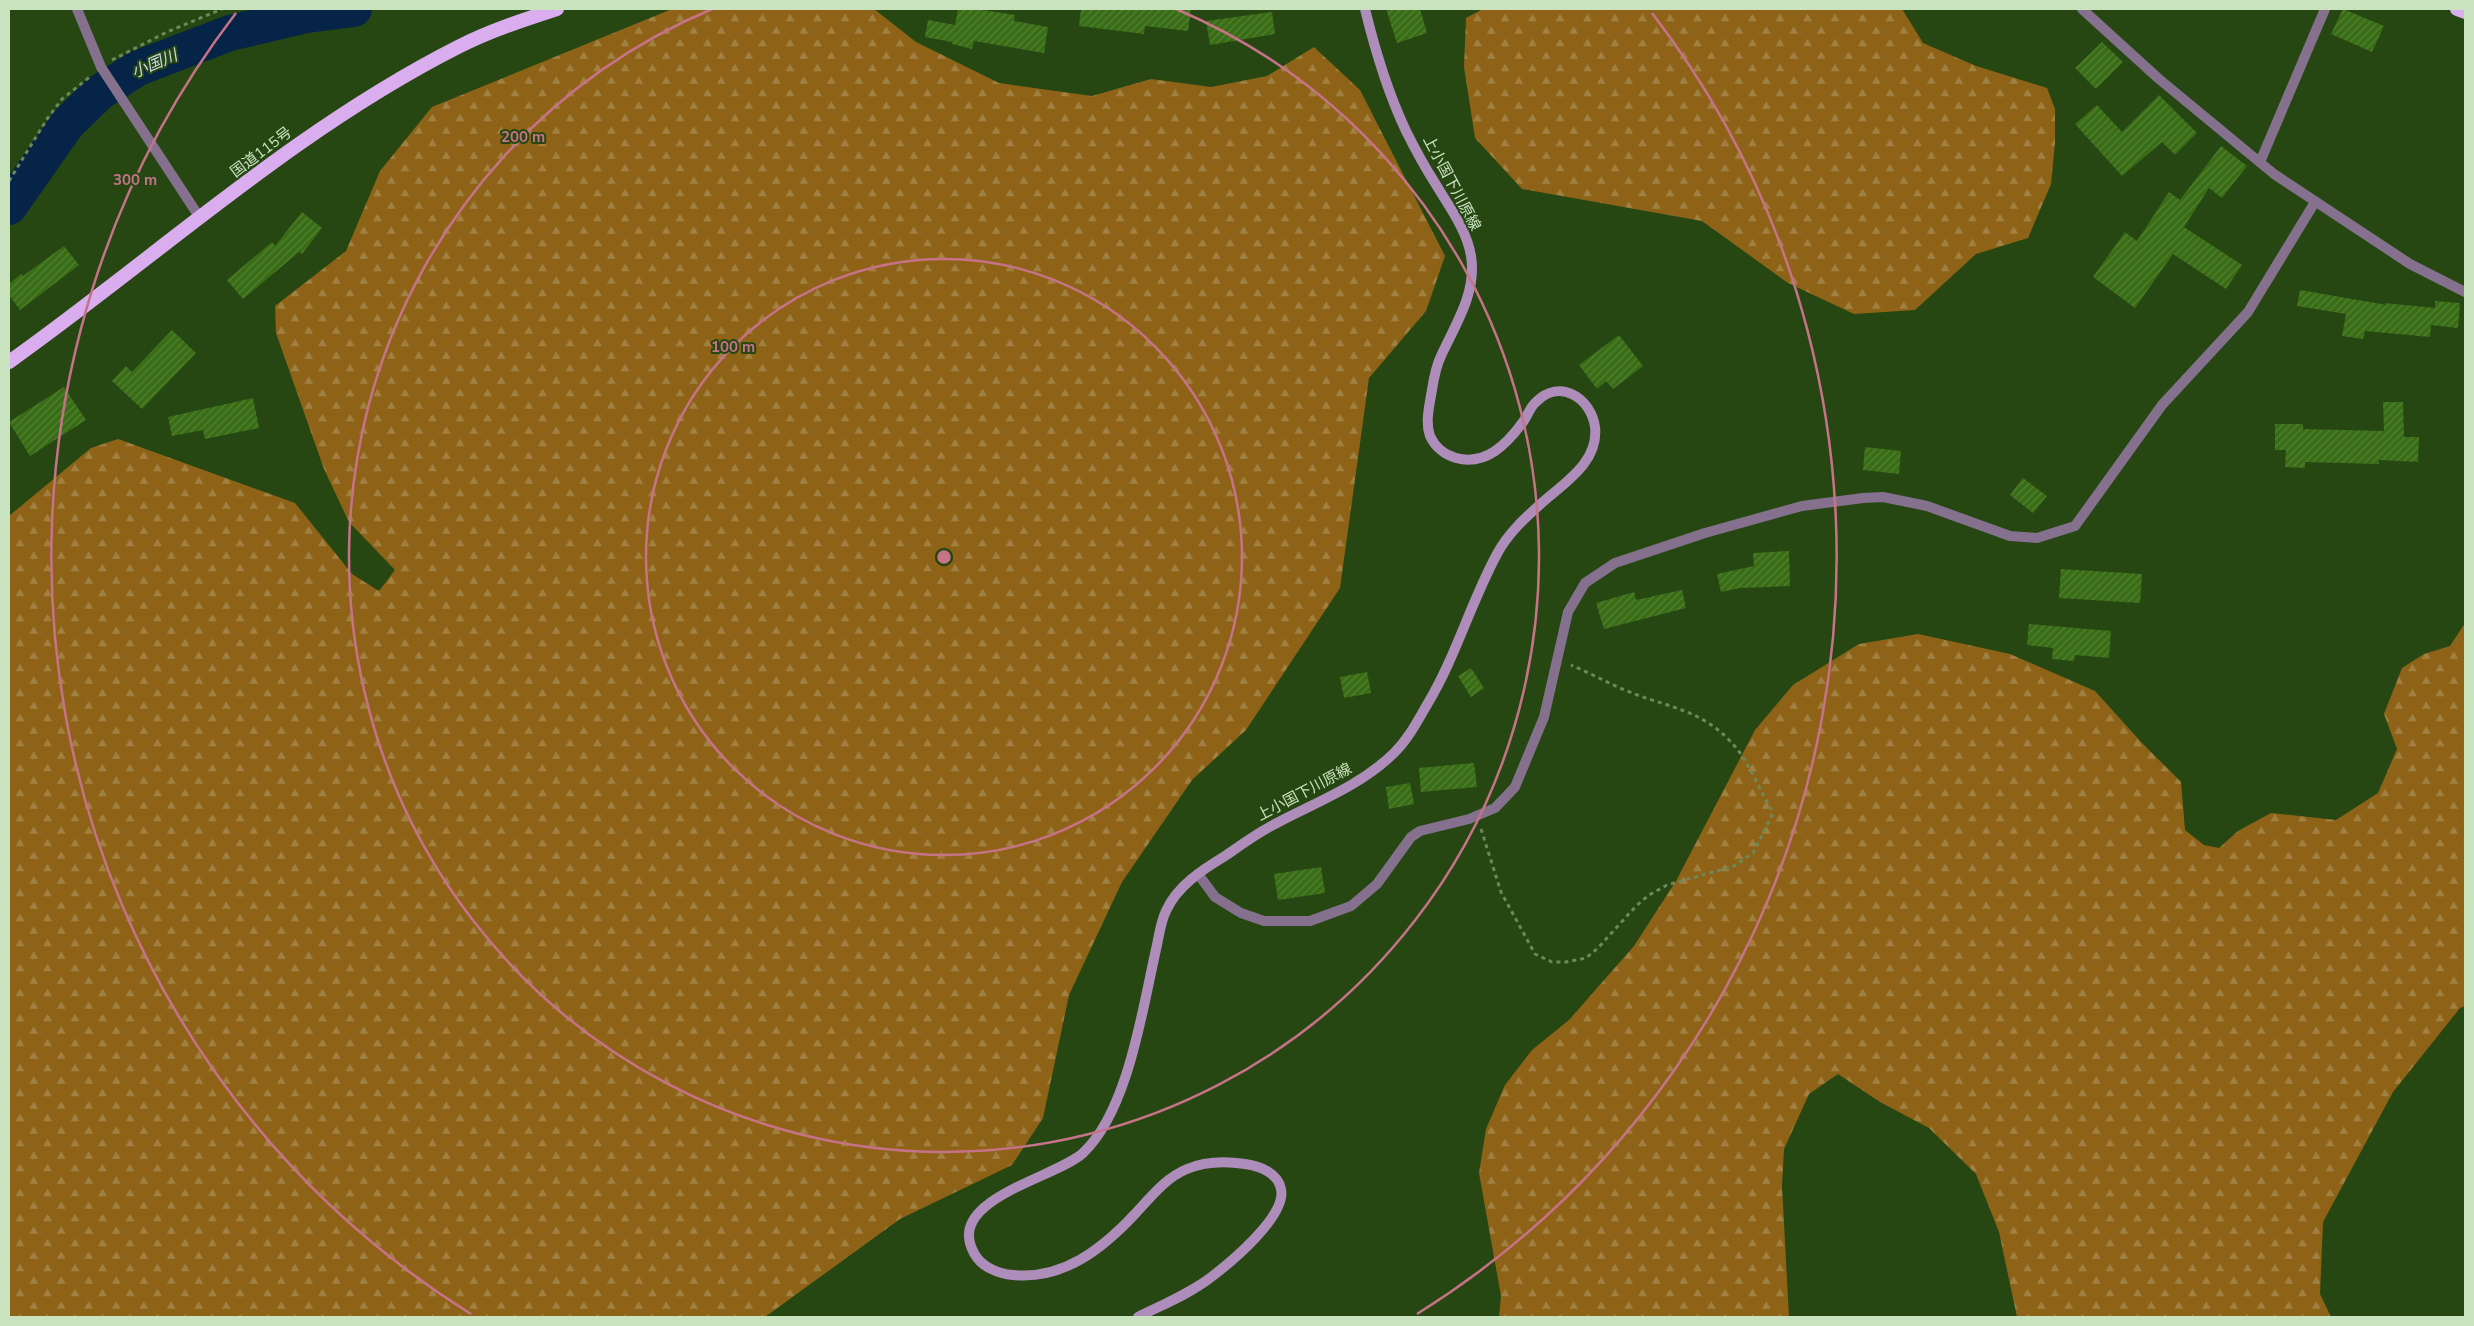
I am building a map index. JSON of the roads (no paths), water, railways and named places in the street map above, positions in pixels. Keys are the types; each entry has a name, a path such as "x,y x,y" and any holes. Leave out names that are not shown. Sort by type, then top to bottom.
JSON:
{"highway":[{"name":"国道115号","path":"9,362 299,144 341,115 401,78 459,46 514,23 557,9"},
{"path":"2457,9 2465,12"}],"main road":[{"name":"上小国下川原線","path":"1138,1317 1207,1281 1252,1242 1279,1207 1283,1192 1274,1175 1255,1166 1223,1161 1187,1169 1159,1187 1128,1221 1082,1261 1051,1274 1017,1276 997,1272 983,1264 974,1254 969,1238 970,1226 979,1212 998,1196 1073,1162 1092,1145 1116,1104 1139,1031 1166,911 1184,884 1269,827 1346,789 1375,770 1399,748 1412,731 1440,684 1499,550 1522,521 1576,475 1591,454 1595,438 1595,425 1590,411 1578,395 1564,391 1549,394 1535,402 1525,419 1500,449 1479,459 1459,459 1439,450 1428,433 1428,414 1438,361 1461,316 1471,283 1472,255 1459,221 1429,174 1405,128 1389,90 1365,9"}],"street":[{"path":"77,9 102,67 200,218"},
{"path":"2082,9 2159,79 2260,162 2315,202 2410,264 2465,292"},
{"path":"2260,162 2326,9"},
{"path":"1198,874 1215,897 1241,914 1264,921 1310,921 1351,906 1377,884 1411,837 1420,831 1478,816 1494,808 1515,787 1544,717 1568,612 1585,583 1601,570 1614,563 1705,533 1802,506 1833,501 1884,497 1927,506 1997,532 2026,538 2038,538 2075,526 2162,405 2248,312 2315,202"}],"waterway":[{"name":"小国川","path":"9,207 68,123 100,92 138,68 230,33 307,15 354,9"}]}
